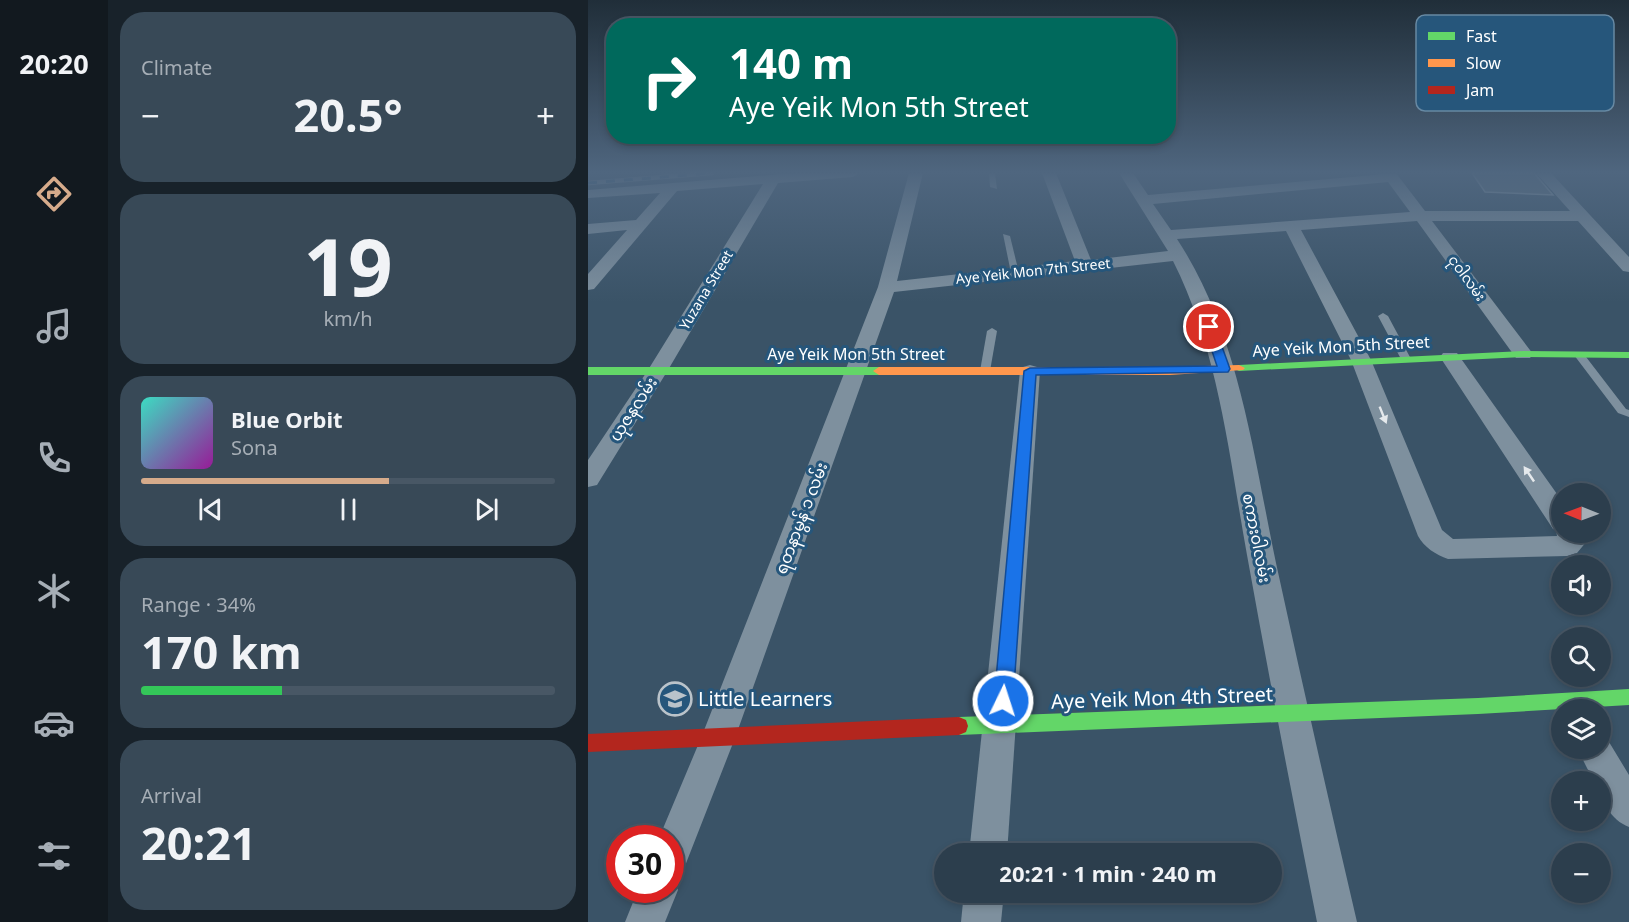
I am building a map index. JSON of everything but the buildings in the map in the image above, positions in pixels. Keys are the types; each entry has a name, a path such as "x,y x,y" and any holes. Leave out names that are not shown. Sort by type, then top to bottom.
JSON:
{"street":[{"path":"588,285 649,216"},
{"name":"Yuzana Street","path":"658,369 751,216"},
{"name":"ရတနာမွန် ၁ လမ်း","path":"683,825 887,286 905,216"},
{"path":"1066,216 1085,265"},
{"name":"စကား၀ါလမ်း","path":"1154,216 1195,286 1224,369 1292,713 1337,922"},
{"path":"1422,216 1291,226 1361,360 1431,536 1448,549 1568,546 1568,543"},
{"name":"ငုဝါလမ်း","path":"1422,216 1523,354"},
{"path":"1580,216 1629,267"},
{"path":"588,229 642,224"},
{"name":"Aye Yeik Mon 7th Street","path":"887,286 1085,265 1172,245 1291,226"},
{"name":"Aye Yeik Mon 5th Street","path":"588,371 1224,369 1361,360 1523,354 1629,355"},
{"path":"1450,357 1551,507"},
{"name":"ယုဇနလမ်း","path":"588,479 658,369"},
{"path":"989,843 1030,371"},
{"name":"Aye Yeik Mon 4th Street","path":"1611,699 1629,697"},
{"name":"Aye Yeik Mon 4th Street","path":"588,743 1001,724 1551,706"},
{"path":"1600,759 1629,809"},
{"path":"645,922 653,903"},
{"path":"981,922 983,903"}],"lane":[{"path":"1006,236 1016,273"},
{"path":"1383,316 1406,359"},
{"path":"985,371 992,331"},
{"path":"1579,355 1622,411 1629,414"}],"traffic: fast":[{"path":"1239,368 1523,354 1629,355"},
{"path":"588,371 879,371"},
{"path":"959,726 1478,706 1629,697"}],"traffic: slow":[{"path":"879,371 1170,371 1239,368"}],"traffic: jam":[{"path":"588,743 959,726"}],"place":[{"name":"Little Learners","path":"675,699"}],"route":[{"path":"1003,701 1030,371 1224,369 1209,327"}]}
